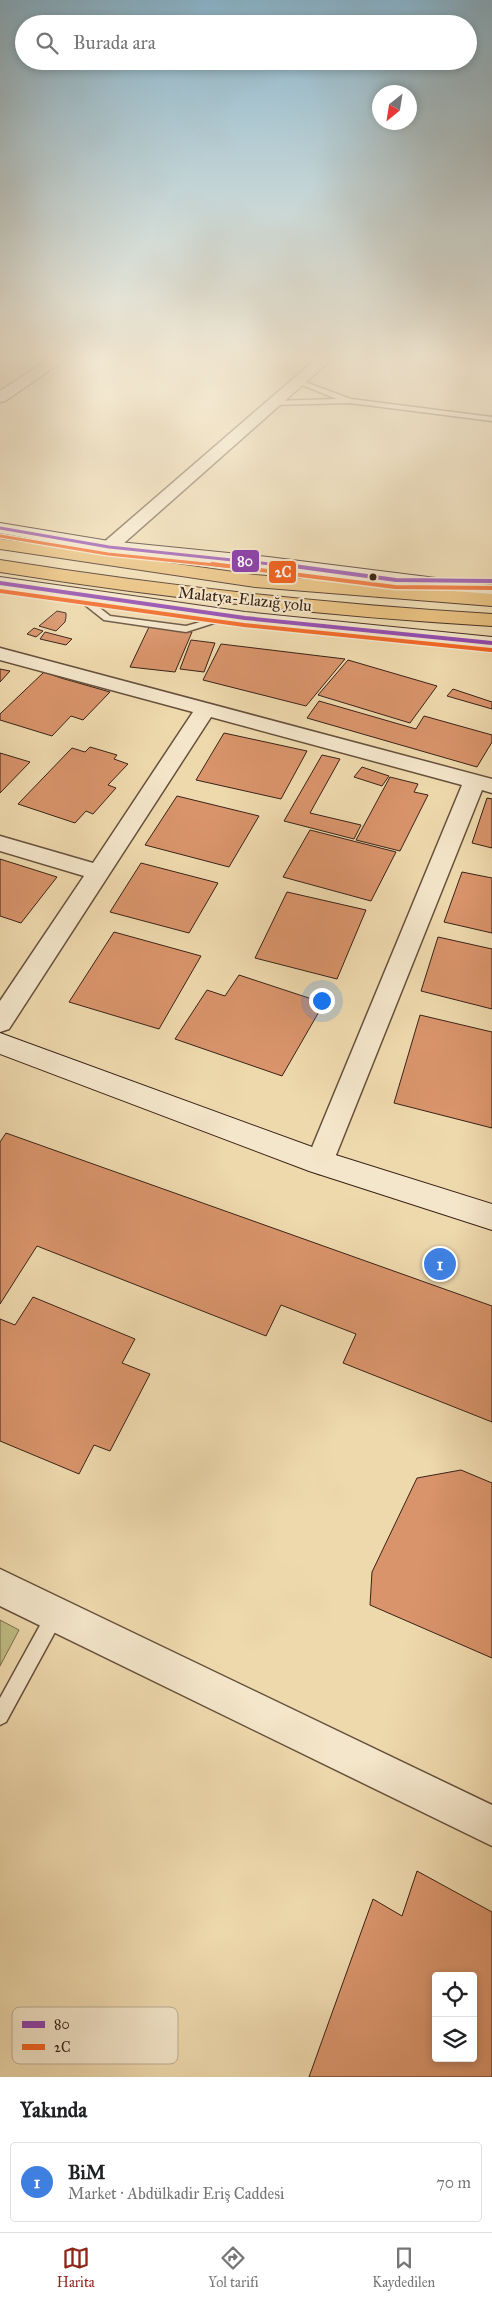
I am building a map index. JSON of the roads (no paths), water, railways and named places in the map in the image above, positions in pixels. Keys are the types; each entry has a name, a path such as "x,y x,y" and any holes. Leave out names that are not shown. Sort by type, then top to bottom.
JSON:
{"highway":[{"name":"Malatya-Elazığ yolu","path":"0,544 255,581 492,600"},
{"name":"Malatya-Elazığ yolu","path":"0,566 95,581 255,601 492,620"}],"main road":[{"path":"0,528 109,547 268,563 492,591"},
{"path":"396,580 492,582"},
{"path":"0,583 229,616 368,633 492,642"},
{"path":"0,1043 320,1162 492,1217"}],"street":[{"path":"109,547 213,456"},
{"path":"0,654 483,785 320,1162"},
{"path":"0,1022 205,710"},
{"path":"0,843 98,872"},
{"path":"0,1587 492,1826"}],"lane":[{"path":"0,1716 56,1614"}],"place":[{"name":"BiM","path":"440,1264"}]}
